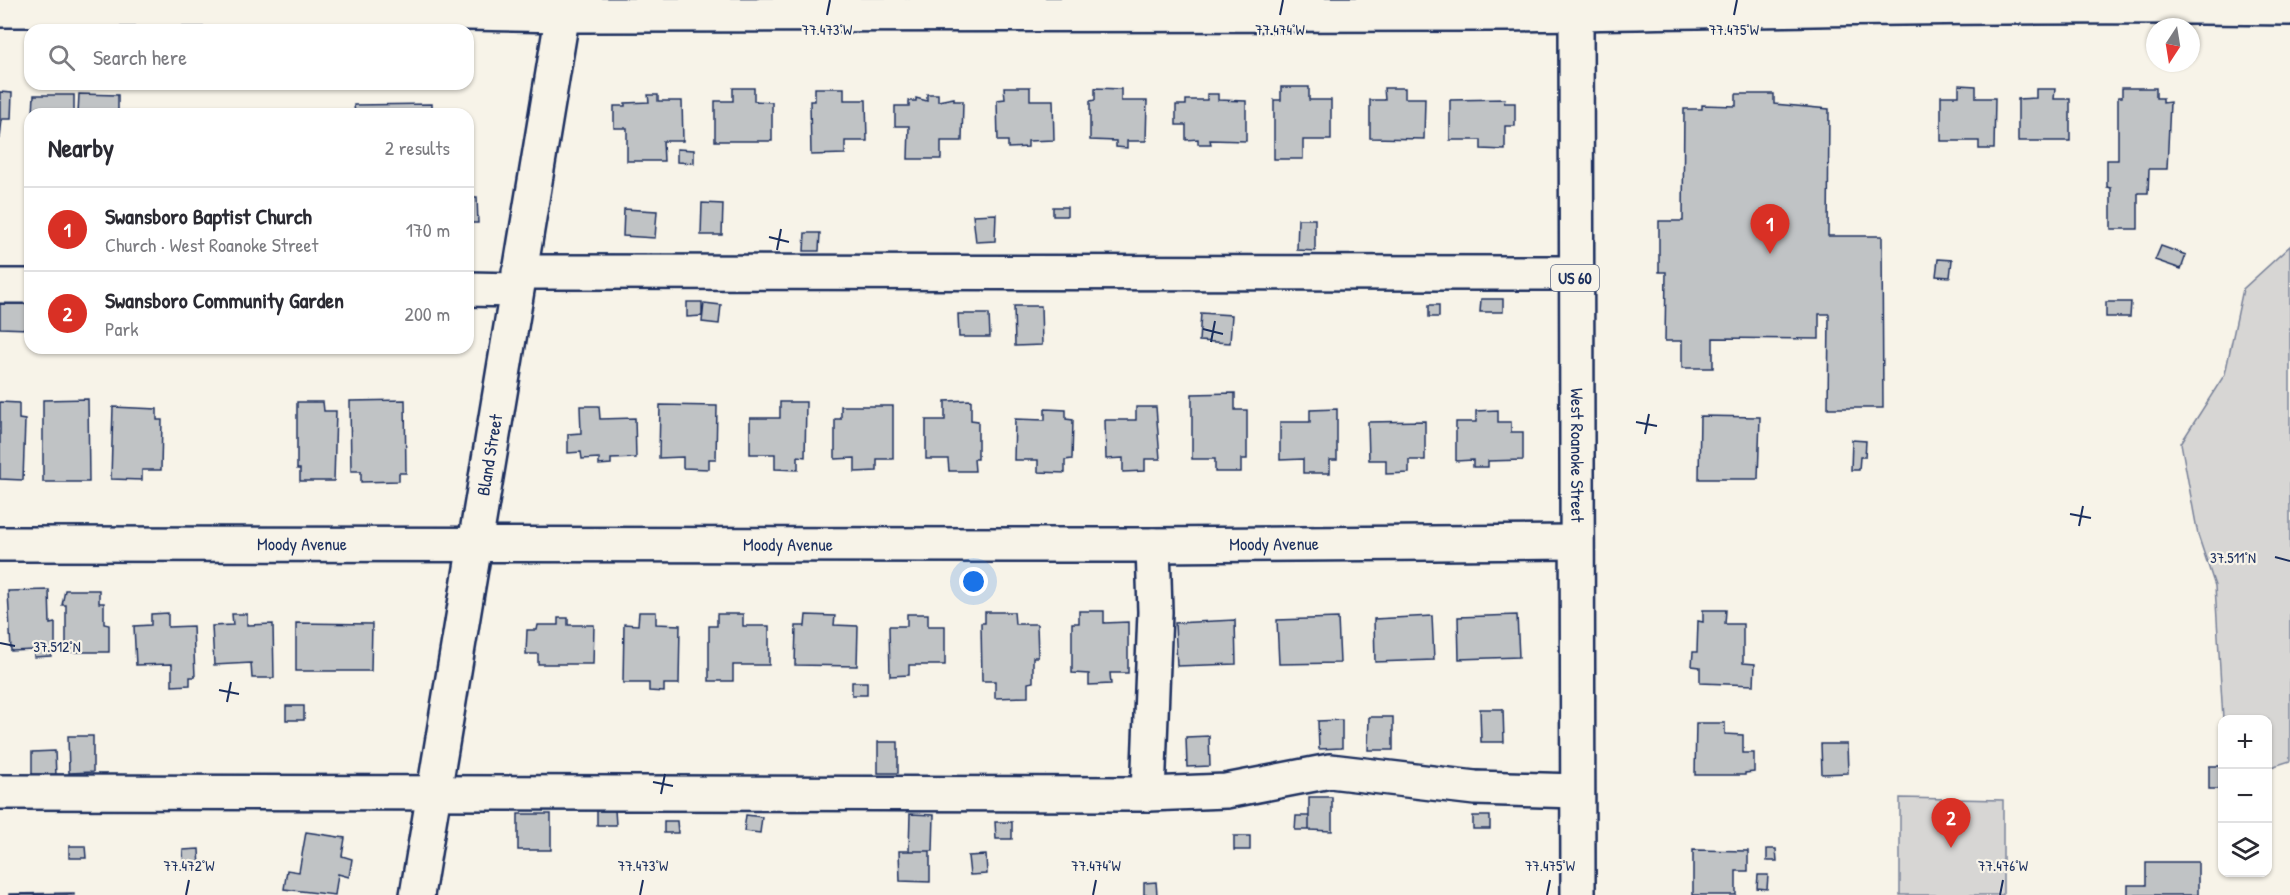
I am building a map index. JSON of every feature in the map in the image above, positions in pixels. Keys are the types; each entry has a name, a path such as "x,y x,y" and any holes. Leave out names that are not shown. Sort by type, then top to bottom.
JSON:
{"main road":[{"path":"0,10 68,5 2290,8"},
{"name":"Bland Street","path":"417,895 563,7"},
{"name":"West Roanoke Street","path":"1576,7 1578,895"},
{"path":"474,288 517,281 1575,273"},
{"path":"0,286 24,286"},
{"name":"Moody Avenue","path":"0,544 1153,545 1576,542"},
{"path":"1148,794 1155,612 1153,545"},
{"path":"0,792 237,790 434,795 1148,794 1226,791 1330,771 1475,788 1577,790"}],"shaded area":[{"path":"2290,246 2290,761 2272,767 2272,715 2223,715 2215,586 2198,535 2181,443 2225,374 2243,289"},
{"path":"1900,798 2003,800 2003,895 1900,895"}],"building":[{"path":"1959,85 1976,86 1976,98 1995,98 1994,149 1979,149 1979,141 1941,141 1941,96 1959,96"},
{"path":"1004,87 1030,87 1030,100 1053,100 1054,140 1028,141 1028,147 1008,148 1008,141 998,141 997,100 1005,99"},
{"path":"1281,87 1309,87 1309,100 1331,100 1331,140 1303,140 1303,159 1274,159 1274,100 1281,100"},
{"path":"733,88 754,88 754,101 772,102 772,141 715,141 715,101 733,101"},
{"path":"815,88 844,88 844,100 866,100 867,141 845,141 845,154 811,155 810,101 815,101"},
{"path":"1095,88 1121,89 1121,101 1147,101 1146,141 1127,141 1127,148 1116,147 1116,141 1090,140 1090,101 1095,100"},
{"path":"1384,88 1405,88 1405,98 1425,98 1424,139 1370,138 1370,100 1385,100"},
{"path":"2122,88 2156,88 2156,98 2163,98 2163,103 2170,102 2167,169 2149,169 2148,193 2138,193 2138,229 2111,229 2111,188 2107,187 2107,160 2118,160 2118,97 2122,97"},
{"path":"2036,89 2055,89 2054,99 2070,99 2070,141 2018,141 2018,99 2036,98"},
{"path":"0,92 12,93 11,119 2,119 0,139"},
{"path":"79,94 118,95 118,108 78,108"},
{"path":"927,94 938,94 938,101 954,98 954,101 963,101 962,141 941,141 941,159 908,159 909,126 895,126 895,106 909,106 909,101 916,101 916,98 927,101"},
{"path":"1207,94 1218,94 1218,100 1246,101 1246,141 1210,140 1211,144 1198,144 1198,139 1186,140 1186,125 1176,125 1176,105 1186,105 1186,100 1207,100"},
{"path":"1736,94 1774,94 1774,104 1829,109 1828,236 1882,236 1883,408 1828,408 1829,314 1819,314 1819,339 1713,338 1713,368 1682,368 1682,341 1665,341 1666,272 1659,272 1659,221 1683,221 1684,109 1702,109 1702,105 1736,106"},
{"path":"34,95 74,95 74,108 33,108"},
{"path":"648,95 658,95 658,101 682,101 683,141 663,141 664,161 627,161 627,128 614,128 614,106 649,102"},
{"path":"1505,99 1504,103 1515,103 1515,126 1505,126 1505,150 1481,149 1481,140 1450,140 1450,100"},
{"path":"432,104 432,108 354,108 354,105"},
{"path":"677,149 694,150 694,163 677,162"},
{"path":"474,197 477,197 478,223 474,223"},
{"path":"702,203 723,204 722,235 701,235"},
{"path":"1053,207 1067,207 1067,216 1053,216"},
{"path":"624,209 657,211 655,238 623,236"},
{"path":"996,214 995,241 976,242 973,215"},
{"path":"1298,219 1315,219 1315,251 1297,250"},
{"path":"805,233 820,233 819,251 804,251"},
{"path":"2161,246 2186,255 2181,269 2155,260"},
{"path":"1938,259 1952,260 1950,277 1936,276"},
{"path":"1481,299 1503,299 1503,312 1480,312"},
{"path":"687,302 702,302 702,316 687,317"},
{"path":"2106,302 2131,302 2130,317 2106,317"},
{"path":"0,303 24,304 24,329 0,328"},
{"path":"704,303 721,305 719,324 702,322"},
{"path":"1429,305 1439,305 1439,317 1429,317"},
{"path":"1014,306 1041,306 1042,345 1015,346"},
{"path":"1201,313 1232,315 1230,343 1199,341"},
{"path":"958,314 989,314 990,337 959,337"},
{"path":"1235,393 1235,410 1247,410 1247,459 1241,459 1241,472 1215,472 1215,459 1192,459 1192,394"},
{"path":"88,399 89,482 43,482 43,400"},
{"path":"405,400 406,473 399,473 399,481 361,482 361,471 351,471 350,401"},
{"path":"971,400 971,420 978,421 978,459 974,459 975,471 949,471 948,459 926,459 926,420 945,420 945,401"},
{"path":"0,402 19,403 19,419 25,420 23,480 0,479"},
{"path":"297,402 323,402 324,411 336,411 334,481 300,481 300,469 297,469"},
{"path":"780,402 806,402 805,457 798,456 798,470 775,469 775,454 750,454 750,418 780,418"},
{"path":"660,405 717,406 716,459 709,459 709,469 683,468 683,457 659,458"},
{"path":"580,406 599,406 600,419 635,418 636,458 611,459 611,464 599,465 599,458 582,459 581,452 568,453 568,434 581,433"},
{"path":"841,406 893,406 893,459 877,459 877,471 855,472 855,458 835,459 835,419 841,419"},
{"path":"113,407 157,409 157,420 162,420 161,470 142,470 142,480 111,479"},
{"path":"1136,407 1156,407 1160,459 1145,459 1145,471 1123,472 1123,458 1106,459 1105,420 1136,420"},
{"path":"1045,409 1066,410 1066,419 1073,420 1072,459 1065,460 1065,473 1038,472 1038,460 1014,460 1015,419 1045,420"},
{"path":"1337,409 1337,460 1330,460 1330,473 1303,473 1303,459 1280,460 1280,422 1310,422 1310,410"},
{"path":"1498,410 1498,422 1511,422 1511,432 1523,432 1523,460 1488,461 1488,467 1473,467 1473,460 1456,461 1456,422 1476,422 1476,411"},
{"path":"1700,416 1760,417 1758,479 1699,479"},
{"path":"1425,421 1425,460 1409,460 1409,473 1386,474 1386,460 1369,460 1368,422"},
{"path":"1852,440 1866,441 1865,457 1860,457 1859,470 1851,470"},
{"path":"49,590 50,624 55,623 55,651 51,652 51,656 34,657 34,650 11,651 8,591"},
{"path":"65,590 99,590 99,603 104,603 104,624 109,625 109,652 66,652 66,605 62,605"},
{"path":"1703,610 1726,610 1725,624 1743,624 1743,663 1755,664 1754,685 1700,683 1700,667 1692,666 1693,652 1697,652 1698,621 1703,622"},
{"path":"1079,611 1104,611 1104,623 1128,622 1128,673 1110,673 1111,684 1089,685 1089,674 1072,673 1072,623 1079,623"},
{"path":"639,612 656,612 656,624 680,625 679,684 664,684 664,692 649,691 649,683 623,683 624,624 638,625"},
{"path":"985,612 1014,612 1015,624 1037,624 1038,657 1033,657 1033,682 1028,683 1028,697 995,698 995,681 982,681 981,623 985,623"},
{"path":"168,613 168,627 193,626 195,677 190,677 190,685 172,686 172,664 136,665 134,626 151,625 151,614"},
{"path":"232,614 247,614 247,625 273,624 274,678 252,678 251,663 214,665 212,626 233,625"},
{"path":"717,614 743,614 743,626 769,626 769,665 733,665 733,681 709,681 709,626 717,626"},
{"path":"907,614 928,614 928,626 945,626 945,665 909,665 909,675 890,676 889,626 907,626"},
{"path":"806,615 835,616 834,625 858,626 857,666 795,665 796,626 805,626"},
{"path":"1517,615 1519,657 1459,659 1458,617"},
{"path":"1432,616 1434,660 1375,662 1374,619"},
{"path":"558,618 568,618 568,625 594,625 593,664 538,664 538,654 526,654 527,630 537,630 538,625 558,625"},
{"path":"1338,618 1340,663 1279,664 1277,620"},
{"path":"1235,620 1236,664 1177,666 1175,623"},
{"path":"296,623 372,624 371,671 296,671"},
{"path":"852,682 867,682 867,695 852,695"},
{"path":"286,706 304,706 304,720 286,720"},
{"path":"1480,709 1503,709 1504,742 1481,742"},
{"path":"1369,717 1393,717 1393,750 1368,750"},
{"path":"1342,720 1342,748 1319,749 1318,721"},
{"path":"1696,723 1725,723 1725,734 1743,735 1743,753 1754,753 1754,772 1745,773 1745,775 1695,775"},
{"path":"68,736 93,736 93,772 69,773"},
{"path":"1209,736 1210,766 1187,767 1186,737"},
{"path":"878,742 898,742 898,773 878,773"},
{"path":"1821,744 1847,744 1848,773 1822,774"},
{"path":"55,751 56,776 32,777 32,752"},
{"path":"2209,766 2218,766 2218,789 2209,789"},
{"path":"1309,797 1332,797 1332,831 1309,830"},
{"path":"597,810 615,810 616,825 597,825"},
{"path":"518,814 551,814 551,850 518,850"},
{"path":"910,814 934,815 933,851 909,851"},
{"path":"746,815 762,817 760,833 744,831"},
{"path":"1296,816 1309,816 1309,830 1295,830"},
{"path":"1473,816 1490,816 1490,829 1473,829"},
{"path":"664,821 677,821 678,833 664,833"},
{"path":"995,822 1012,822 1012,839 996,839"},
{"path":"306,832 345,838 342,856 352,859 349,877 338,874 335,895 284,889 287,870 299,872"},
{"path":"1234,836 1250,836 1250,850 1234,850"},
{"path":"69,846 85,846 86,858 69,858"},
{"path":"199,849 200,869 184,870 183,850"},
{"path":"1767,849 1776,849 1777,861 1767,861"},
{"path":"1693,850 1748,851 1748,871 1736,871 1736,895 1693,895"},
{"path":"899,851 930,851 930,882 900,881"},
{"path":"986,855 987,874 970,875 968,856"},
{"path":"2146,862 2198,862 2198,895 2128,895 2128,885 2146,885"},
{"path":"1758,875 1768,875 1767,889 1757,888"},
{"path":"1156,882 1157,895 1144,895 1144,883"},
{"path":"74,893 74,895 9,895 9,894"}],"place":[{"name":"Swansboro Baptist Church","path":"1770,254"},
{"name":"Swansboro Community Garden","path":"1951,848"}]}
